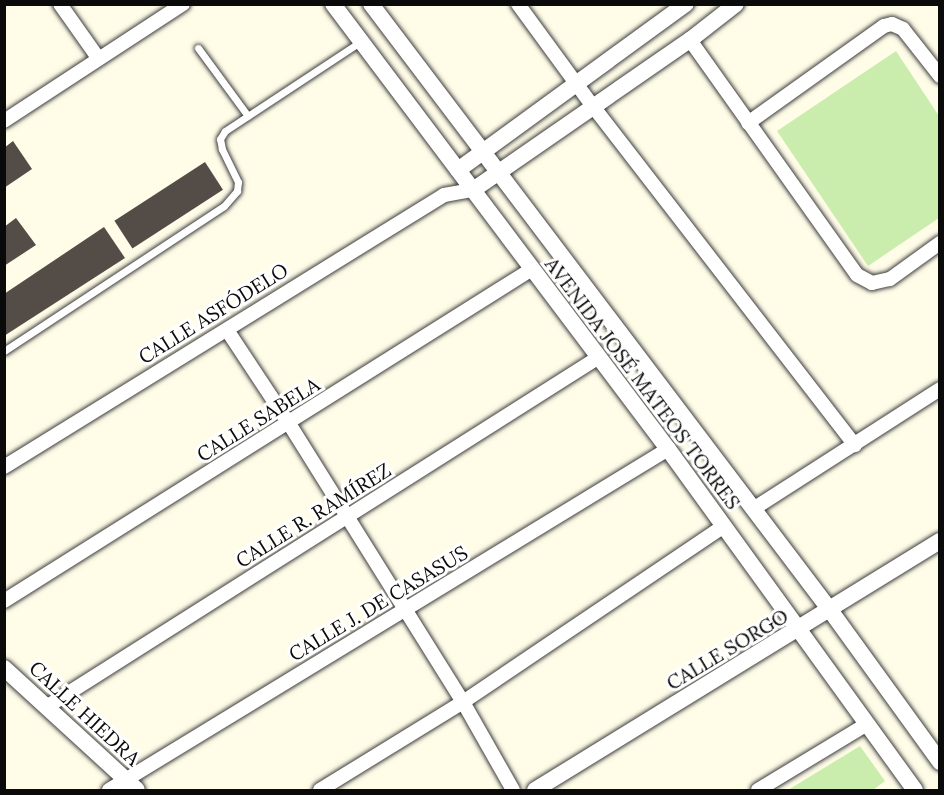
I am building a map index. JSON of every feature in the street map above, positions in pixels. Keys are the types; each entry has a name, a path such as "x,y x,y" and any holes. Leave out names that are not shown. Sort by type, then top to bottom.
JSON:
{"street":[{"path":"60,4 99,59"},
{"path":"6,117 183,4"},
{"name":"AVENIDA JOSÉ MATEOS TORRES","path":"333,4 724,526 867,724 908,788"},
{"name":"AVENIDA JOSÉ MATEOS TORRES","path":"371,4 830,610 939,762"},
{"path":"519,4 592,105 855,445"},
{"name":"CALLE ASFÓDELO","path":"444,195 458,170 686,4"},
{"name":"CALLE ASFÓDELO","path":"4,467 444,195 473,190 592,105 690,40 736,4"},
{"path":"748,123 884,27 897,25 939,76"},
{"path":"690,40 857,275 872,283 890,279 939,243"},
{"name":"CALLE SABELA","path":"4,601 532,269"},
{"path":"227,330 288,422 463,702 513,790"},
{"name":"CALLE R. RAMÍREZ","path":"48,706 599,357"},
{"path":"753,509 939,389"},
{"name":"CALLE J. DE CASASUS","path":"109,790 132,785 404,610 668,450"},
{"path":"320,790 463,702 724,526"},
{"name":"CALLE SORGO","path":"535,790 939,541"},
{"name":"CALLE HIEDRA","path":"4,668 132,785"},
{"path":"758,790 867,724"}],"lane":[{"path":"4,351 232,199 237,191 238,182 220,139 225,131 360,42"},
{"path":"198,48 248,116"}],"green space":[{"path":"896,51 939,116 939,218 868,266 777,131"},
{"path":"860,746 885,781 873,790 788,790"}],"building":[{"path":"13,141 32,169 4,188 4,148"},
{"path":"205,162 223,190 132,248 114,221"},
{"path":"16,218 36,245 4,266 4,227"},
{"path":"104,227 125,258 4,336 4,294"}]}
